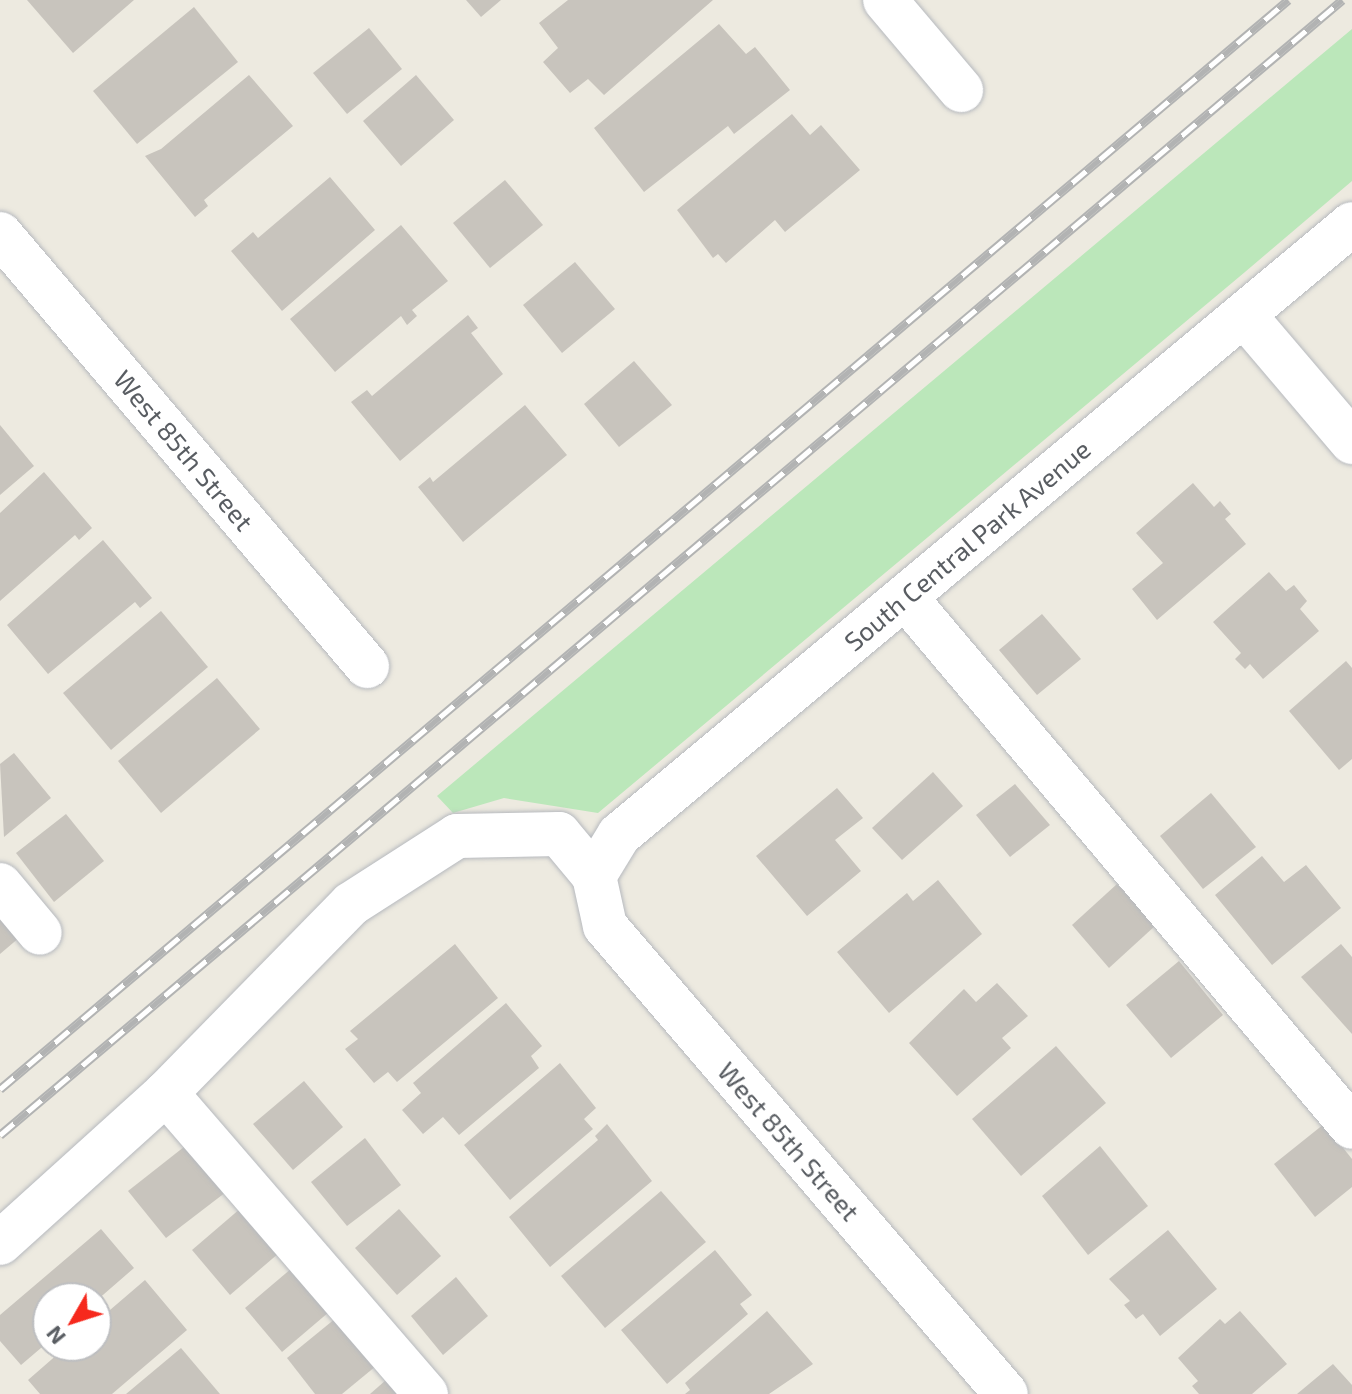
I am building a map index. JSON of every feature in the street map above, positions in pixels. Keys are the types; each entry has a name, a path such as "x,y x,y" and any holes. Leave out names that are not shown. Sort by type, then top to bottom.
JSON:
{"street":[{"path":"885,0 961,90"},
{"name":"South Central Park Avenue","path":"594,876 619,835 1352,224"},
{"name":"West 85th Street","path":"0,234 367,666"},
{"path":"1244,315 1352,442"},
{"path":"905,597 1352,1127"},
{"path":"0,1243 166,1093 351,904 457,836 559,834 594,876"},
{"name":"West 85th Street","path":"594,876 605,926 1006,1394"},
{"path":"0,885 40,933"},
{"path":"166,1093 426,1394"}],"green space":[{"path":"1352,29 1352,181 1245,272 598,813 504,798 453,813 437,796"}],"building":[{"path":"27,0 134,0 73,53"},
{"path":"466,0 501,0 481,17"},
{"path":"568,0 713,0 604,95 588,79 570,93 543,62 558,48 539,23"},
{"path":"194,7 238,62 137,144 93,91"},
{"path":"719,24 746,54 755,47 790,90 734,134 728,126 644,192 594,128"},
{"path":"369,28 402,69 347,114 313,73"},
{"path":"249,75 293,126 204,200 208,206 195,217 145,156 161,149"},
{"path":"416,75 454,120 401,166 363,121"},
{"path":"792,114 810,135 821,125 860,170 785,232 775,220 726,263 718,254 713,258 677,210"},
{"path":"330,177 375,230 282,311 231,251 253,232 258,238"},
{"path":"505,180 543,225 490,268 453,223"},
{"path":"401,225 448,281 412,310 417,316 407,325 401,316 335,372 290,319"},
{"path":"575,262 615,309 562,353 523,305"},
{"path":"468,315 478,328 471,333 503,374 400,461 351,402 367,390 372,396"},
{"path":"634,361 672,405 619,447 584,404"},
{"path":"525,405 567,455 463,542 418,487 430,477 433,482"},
{"path":"0,425 34,466 0,495"},
{"path":"44,472 92,528 79,540 75,535 0,601 0,513"},
{"path":"1193,483 1214,507 1220,501 1231,514 1225,519 1246,544 1157,620 1132,589 1163,563 1136,533"},
{"path":"103,540 152,598 140,608 135,602 48,674 7,625"},
{"path":"1269,572 1286,591 1294,585 1307,601 1300,609 1319,631 1263,679 1250,664 1245,669 1235,659 1241,653 1213,622"},
{"path":"161,611 208,667 111,750 63,693"},
{"path":"1042,614 1081,659 1037,695 999,650"},
{"path":"1346,661 1352,668 1352,759 1339,770 1289,711"},
{"path":"217,678 260,729 161,813 118,761"},
{"path":"14,753 51,798 4,837 0,764"},
{"path":"933,772 963,806 902,860 872,828"},
{"path":"1015,784 1050,825 1010,857 976,815"},
{"path":"837,788 863,818 835,840 861,871 807,916 756,856"},
{"path":"1211,793 1256,847 1203,889 1160,836"},
{"path":"66,814 104,861 54,902 16,853"},
{"path":"1262,856 1284,882 1306,865 1341,908 1272,965 1215,895"},
{"path":"938,880 982,934 889,1013 837,952 907,893 913,901"},
{"path":"1117,884 1156,925 1109,968 1072,925"},
{"path":"0,913 20,937 0,954"},
{"path":"455,944 498,998 397,1082 388,1072 374,1083 345,1049 358,1039 350,1031"},
{"path":"1341,944 1352,957 1352,1034 1301,977"},
{"path":"1179,961 1223,1015 1171,1058 1126,1005"},
{"path":"997,983 1028,1016 1002,1038 1011,1048 957,1096 909,1043 964,989 976,1002"},
{"path":"506,1003 542,1046 531,1056 539,1068 459,1135 443,1117 423,1134 402,1110 421,1093 413,1083"},
{"path":"1056,1046 1106,1103 1021,1176 972,1119"},
{"path":"560,1063 596,1108 584,1119 593,1129 510,1200 464,1145"},
{"path":"304,1081 343,1127 293,1170 253,1124"},
{"path":"607,1124 652,1181 550,1267 509,1217 598,1140 595,1136"},
{"path":"1324,1124 1352,1159 1352,1187 1315,1217 1274,1164"},
{"path":"365,1138 401,1185 347,1226 311,1182"},
{"path":"189,1143 226,1192 166,1238 128,1191"},
{"path":"1100,1146 1148,1206 1088,1255 1042,1196"},
{"path":"661,1191 706,1242 605,1328 561,1276"},
{"path":"241,1208 279,1253 230,1295 192,1250"},
{"path":"399,1209 441,1256 397,1295 355,1248"},
{"path":"101,1229 134,1268 112,1287 112,1282 39,1282"},
{"path":"1168,1230 1217,1289 1160,1336 1143,1314 1136,1319 1124,1305 1130,1301 1109,1279"},
{"path":"715,1250 752,1295 740,1304 748,1314 667,1384 621,1330"},
{"path":"292,1268 329,1312 282,1352 245,1308"},
{"path":"456,1277 488,1316 443,1355 411,1316"},
{"path":"145,1280 187,1330 112,1394 40,1394 28,1380 49,1362 112,1362 112,1308"},
{"path":"32,1288 32,1356 21,1365 0,1341 0,1315"},
{"path":"767,1311 813,1364 769,1394 685,1394 690,1390 685,1383"},
{"path":"1240,1311 1287,1364 1252,1394 1199,1394 1192,1386 1198,1381 1178,1358 1220,1319 1225,1324"},
{"path":"336,1318 376,1366 342,1394 315,1394 287,1358"},
{"path":"181,1348 220,1394 126,1394"},
{"path":"1333,1364 1352,1385 1352,1394 1297,1394"},
{"path":"386,1380 398,1394 370,1394"}],"railway":[{"path":"0,1089 1288,0"},
{"path":"0,1135 1342,0"}]}
